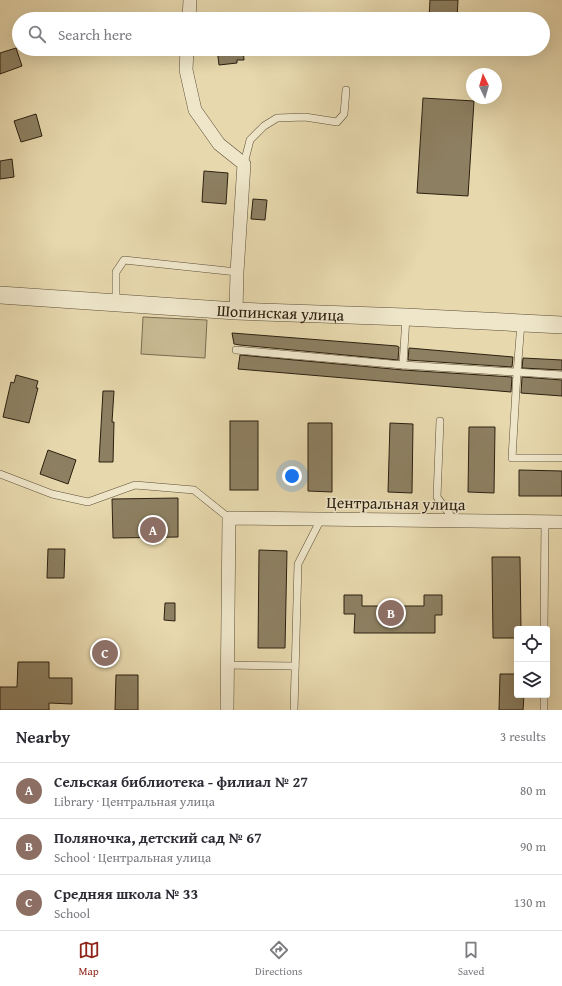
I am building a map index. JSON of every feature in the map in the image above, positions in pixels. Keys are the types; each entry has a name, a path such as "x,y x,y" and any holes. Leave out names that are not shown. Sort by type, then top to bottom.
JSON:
{"street":[{"path":"189,12 190,0"},
{"path":"187,56 186,70 195,110 219,144 244,164 236,311"},
{"name":"Шопинская улица","path":"0,294 236,311 406,317 562,325"},
{"path":"227,710 229,518"},
{"name":"Центральная улица","path":"229,518 562,522"}],"lane":[{"path":"244,164 250,140 264,126 277,118 305,117 337,122 344,114 346,90"},
{"path":"116,303 116,272 124,260 237,272"},
{"path":"403,365 406,317"},
{"path":"521,323 516,372 512,458 562,458"},
{"path":"236,350 403,365 562,375"},
{"path":"440,421 437,497 454,520"},
{"path":"0,474 52,494 88,502 135,484 194,490 229,518"},
{"path":"294,710 298,564 321,519"},
{"path":"544,626 545,522"},
{"path":"227,665 295,666"},
{"path":"544,698 544,710"}],"shaded area":[{"path":"143,317 207,320 205,358 141,354"}],"building":[{"path":"430,0 458,0 457,12 429,12"},
{"path":"12,49 12,56 19,56 22,66 0,74 0,53"},
{"path":"218,56 244,56 244,60 237,60 237,63 219,65"},
{"path":"423,98 466,101 466,104 474,104 468,196 417,193"},
{"path":"36,114 42,136 21,142 14,121"},
{"path":"12,159 14,177 0,179 0,161"},
{"path":"204,171 228,173 226,204 202,202"},
{"path":"253,199 267,200 265,220 251,219"},
{"path":"232,333 397,346 399,347 398,360 240,345 234,344"},
{"path":"409,348 513,357 512,367 408,360"},
{"path":"240,355 403,370 512,377 511,392 238,369"},
{"path":"523,358 562,360 562,370 522,368"},
{"path":"16,375 38,381 36,388 38,388 29,423 3,417 11,382 14,383"},
{"path":"522,377 562,380 562,396 521,393"},
{"path":"103,391 114,391 112,422 114,422 113,462 99,462"},
{"path":"230,421 258,421 258,490 230,490"},
{"path":"308,423 332,423 332,492 308,491"},
{"path":"390,423 413,424 412,493 388,492"},
{"path":"469,427 495,427 494,493 468,492"},
{"path":"48,450 76,460 68,484 40,474"},
{"path":"519,470 562,471 562,496 519,496"},
{"path":"178,498 178,537 113,538 112,499"},
{"path":"48,549 65,549 64,578 47,578"},
{"path":"259,550 287,551 285,648 258,648"},
{"path":"492,557 520,557 521,626 514,626 514,638 493,638"},
{"path":"344,595 362,595 362,606 424,606 424,595 442,595 442,615 435,615 435,633 354,633 355,614 344,614"},
{"path":"165,603 175,603 175,621 164,620"},
{"path":"18,662 49,662 49,678 72,678 72,704 49,703 49,710 0,710 0,687 17,687"},
{"path":"500,674 514,674 514,698 524,698 523,710 499,710"},
{"path":"116,675 138,675 138,710 115,710"}],"place":[{"name":"Сельская библиотека - филиал № 27","path":"153,530"},
{"name":"Поляночка, детский сад № 67","path":"391,613"},
{"name":"Средняя школа № 33","path":"105,653"}]}
